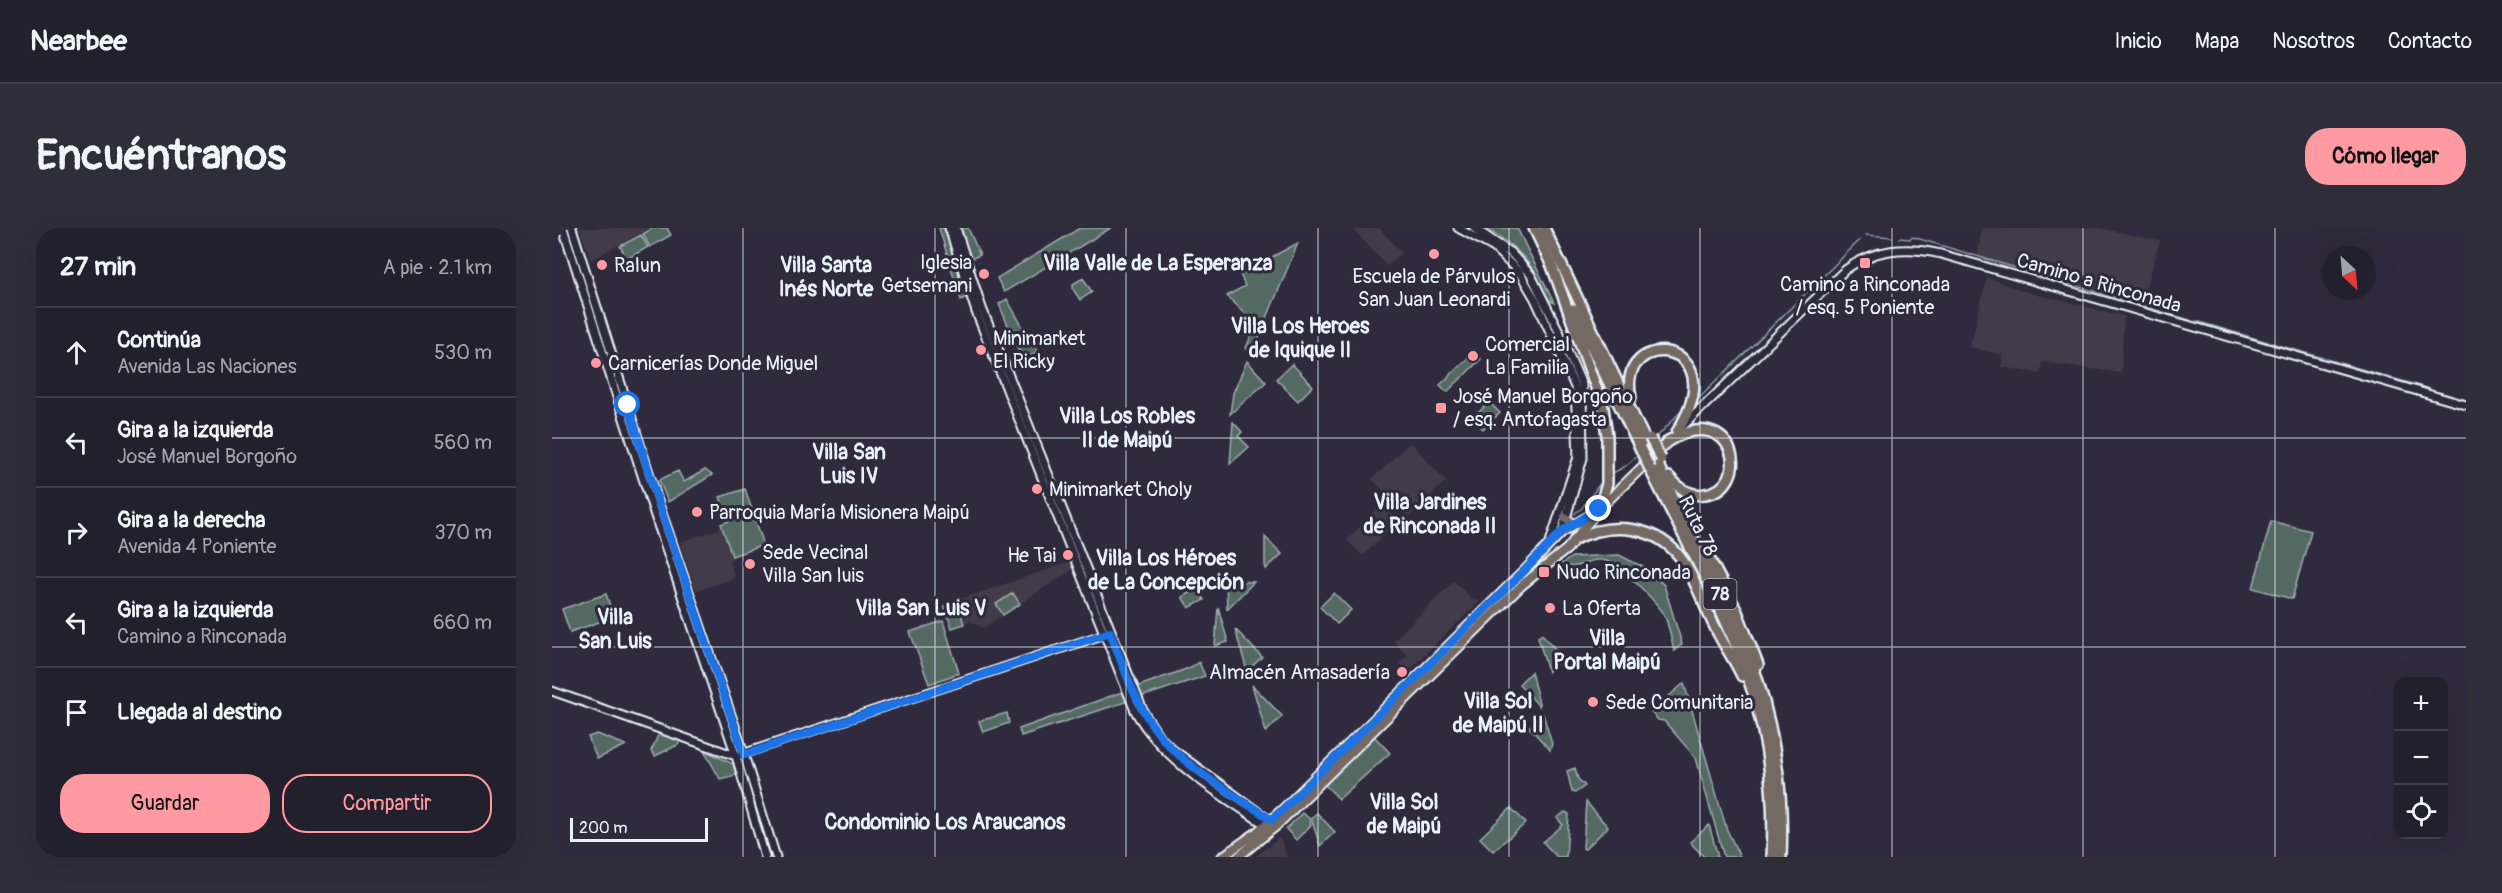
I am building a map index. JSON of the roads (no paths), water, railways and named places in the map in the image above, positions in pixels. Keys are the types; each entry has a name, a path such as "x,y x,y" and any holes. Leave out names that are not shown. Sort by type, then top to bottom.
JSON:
{"highway":[{"name":"Ruta 78","path":"1534,228 1656,464 1738,630 1756,677 1770,729 1780,799 1781,857"},
{"name":"Ruta 78","path":"1544,228 1645,443"},
{"path":"1551,263 1603,407 1607,436 1607,484 1599,509"},
{"path":"1567,276 1590,314 1631,398 1645,443 1656,464 1689,493 1710,493 1720,488 1728,479 1733,459 1726,442 1719,436 1708,431 1690,431 1668,441"},
{"path":"1631,398 1629,377 1634,365 1643,357 1654,352 1666,351 1684,359 1692,372 1695,392 1690,409 1677,432"},
{"name":"Ruta 78","path":"1656,464 1728,629 1756,706 1765,745 1771,790 1772,857"},
{"path":"1669,477 1702,545 1722,579 1748,637 1764,686 1770,729"},
{"path":"1573,542 1603,529 1629,528 1653,536 1669,546 1688,569 1756,706"}],"main road":[{"name":"Camino a Rinconada","path":"1222,857 1271,823 1522,585 1562,554 1599,509 1677,432"},
{"name":"Camino a Rinconada","path":"1238,857 1519,576 1550,542 1562,531 1599,509"},
{"path":"1565,517 1573,524"},
{"path":"1562,531 1573,542"},
{"path":"1550,542 1554,551 1562,554"}],"street":[{"path":"563,228 658,525 736,756 765,857"},
{"path":"572,228 659,504 776,857"},
{"path":"949,228 974,309 1028,435 1107,633 1131,701 1153,738 1181,765 1271,823"},
{"path":"956,228 977,296 1028,435"},
{"path":"1458,228 1494,248 1519,272 1532,292 1575,387 1577,461 1550,542"},
{"path":"1474,228 1511,253 1531,275 1582,385 1583,458 1562,531"},
{"name":"Camino a Rinconada","path":"1677,432 1845,270 1875,254 1902,249 1941,254 2466,405"},
{"path":"552,690 736,756 1107,633"}],"waterway":[{"path":"1866,235 1892,237"},
{"path":"1899,238 1913,237 2190,320"},
{"path":"1696,401 1860,240"},
{"path":"2196,321 2430,389"},
{"path":"2438,392 2466,400"},
{"path":"1655,439 1684,408"},
{"path":"1611,474 1639,455"},
{"path":"1574,514 1582,508 1602,481"}],"place":[{"name":"Escuela de Párvulos San Juan Leonardi","path":"1434,254"},
{"name":"Camino a Rinconada / esq. 5 Poniente","path":"1865,263"},
{"name":"Ralun","path":"602,265"},
{"name":"Iglesia Getsemani","path":"984,274"},
{"name":"Minimarket El Ricky","path":"981,350"},
{"name":"Comercial La Familia","path":"1473,356"},
{"name":"Carnicerías Donde Miguel","path":"596,363"},
{"name":"José Manuel Borgoño / esq. Antofagasta","path":"1441,408"},
{"name":"Minimarket Choly","path":"1037,489"},
{"name":"Parroquia María Misionera Maipú","path":"697,512"},
{"name":"He Tai","path":"1068,555"},
{"name":"Sede Vecinal Villa San luis","path":"750,564"},
{"name":"Nudo Rinconada","path":"1544,572"},
{"name":"La Oferta","path":"1550,608"},
{"name":"Almacén Amasadería","path":"1402,672"},
{"name":"Sede Comunitaria","path":"1593,702"}],"district":[{"name":"Villa Valle de La Esperanza","path":"1158,263"},
{"name":"Villa Santa Inés Norte","path":"826,277"},
{"name":"Villa Los Heroes de Iquique II","path":"1300,338"},
{"name":"Villa Los Robles II de Maipú","path":"1127,428"},
{"name":"Villa San Luis IV","path":"849,464"},
{"name":"Villa Jardines de Rinconada II","path":"1430,514"},
{"name":"Villa Los Héroes de La Concepción","path":"1166,570"},
{"name":"Villa San Luis V","path":"921,608"},
{"name":"Villa San Luis","path":"615,629"},
{"name":"Villa Portal Maipú","path":"1607,650"},
{"name":"Villa Sol de Maipú II","path":"1498,713"},
{"name":"Villa Sol de Maipú","path":"1404,814"},
{"name":"Condominio Los Araucanos","path":"945,822"}]}
